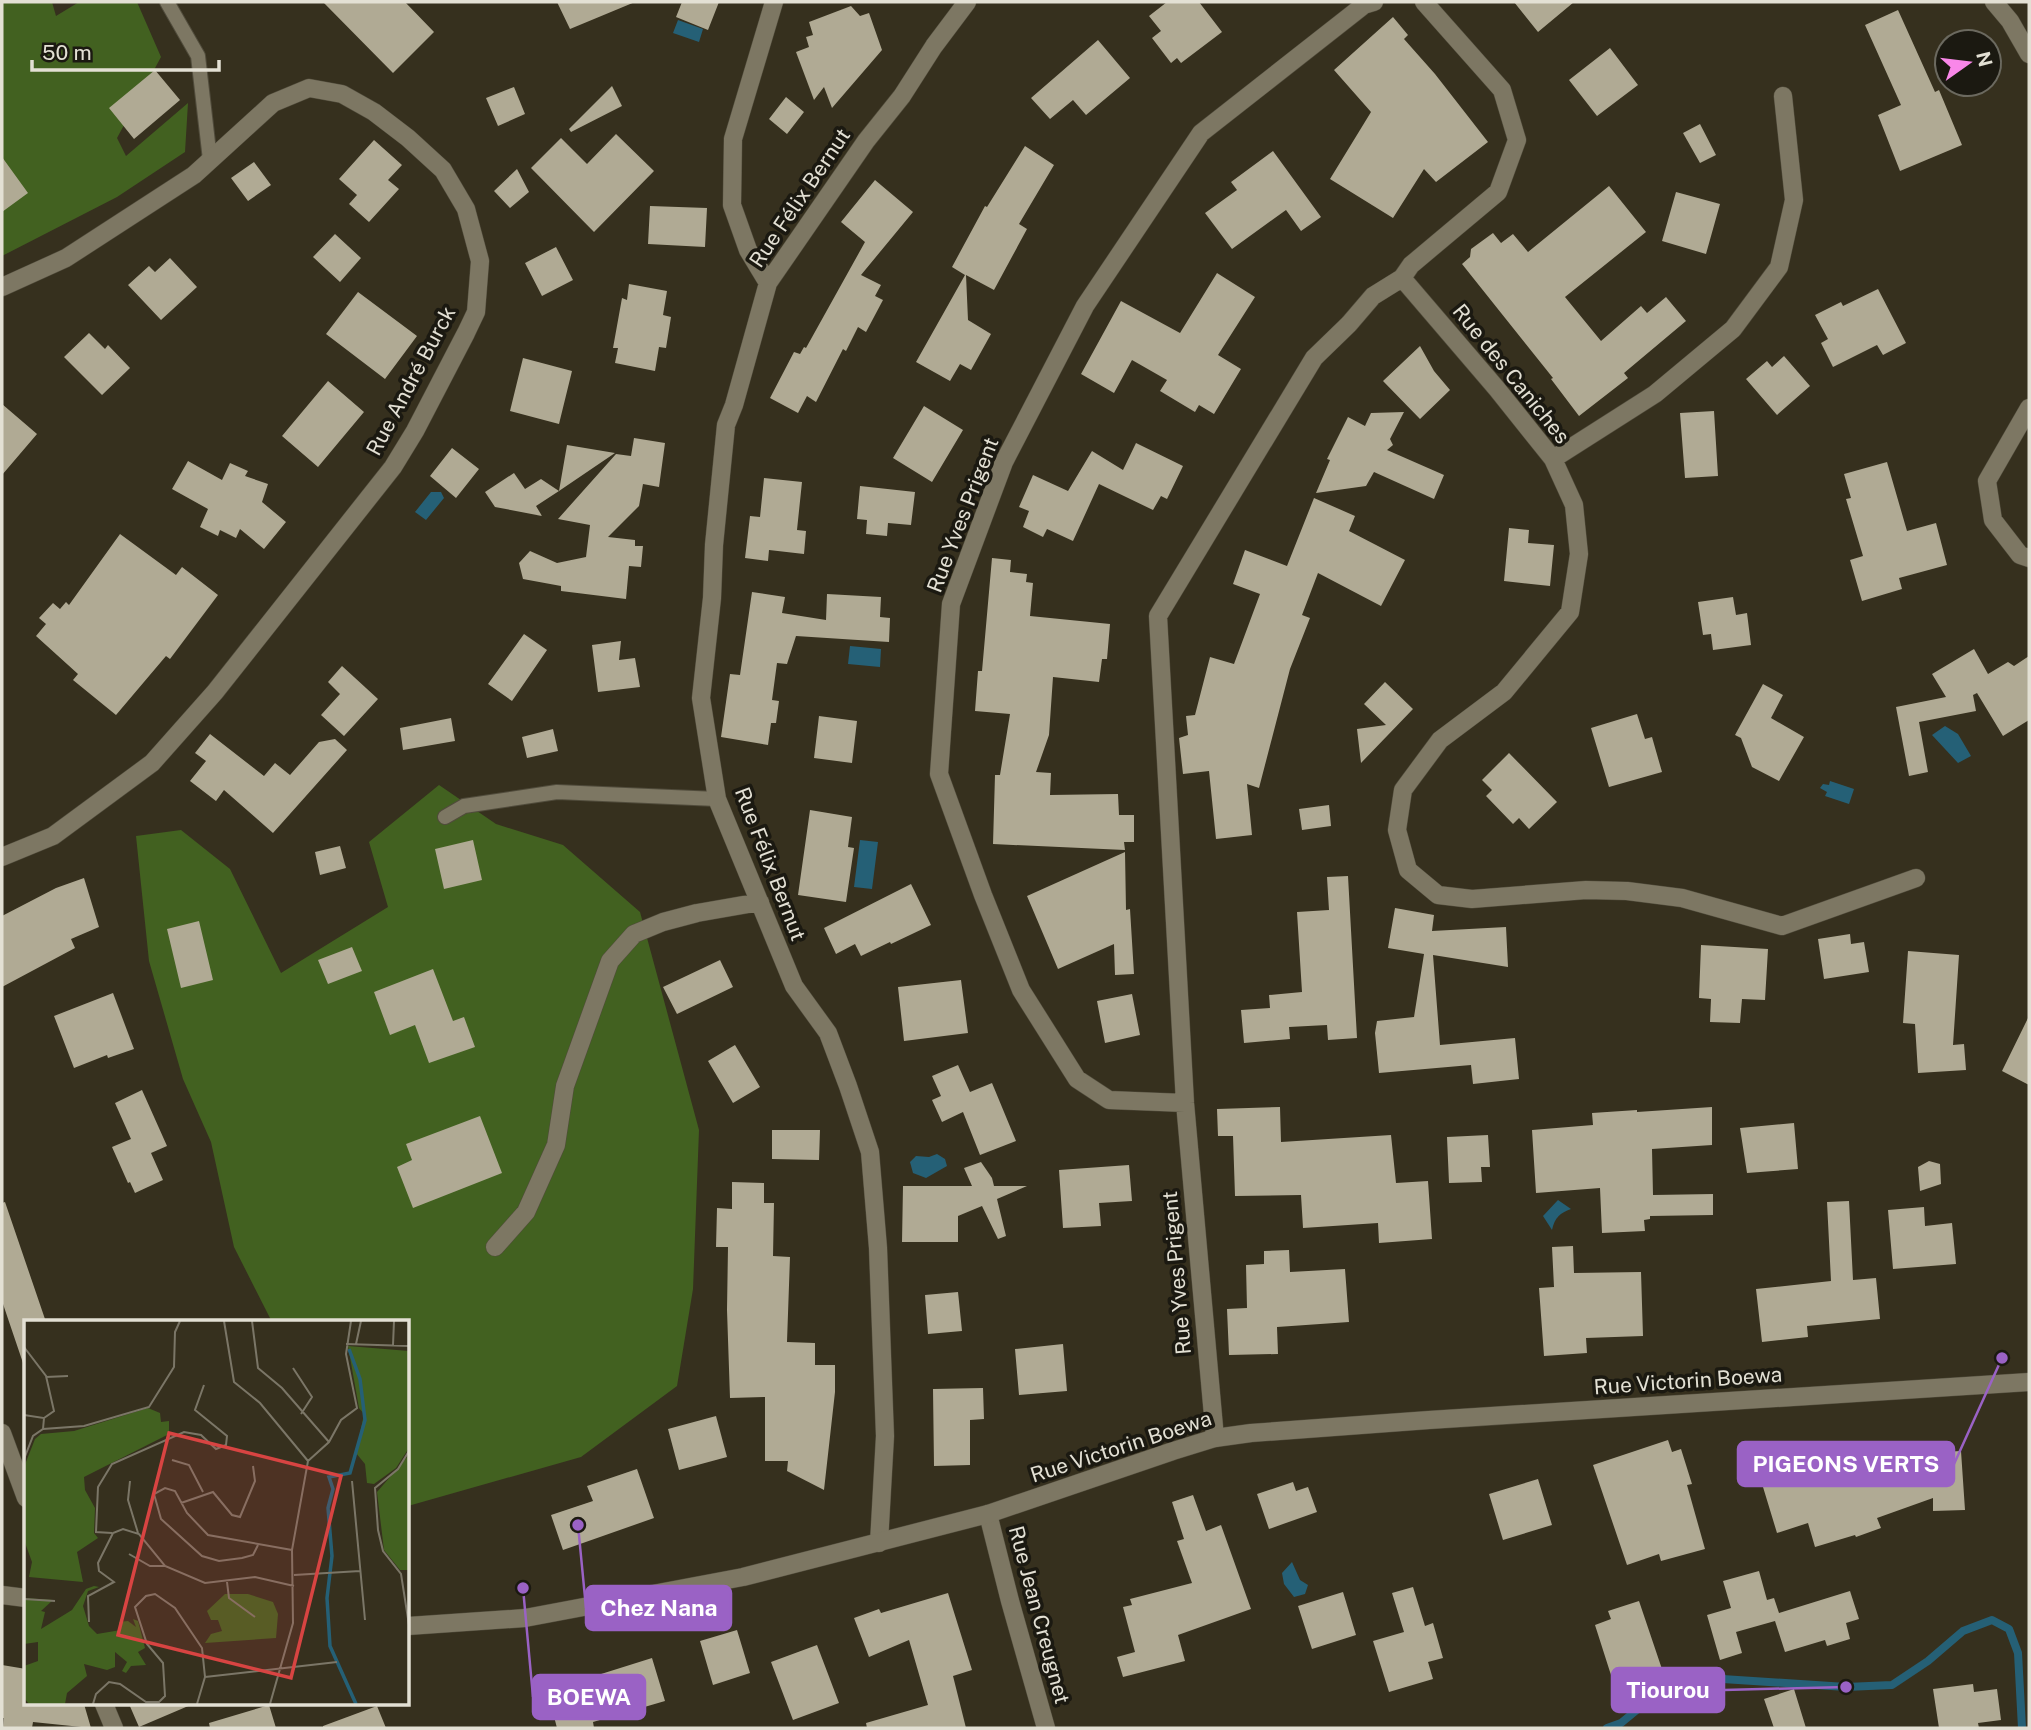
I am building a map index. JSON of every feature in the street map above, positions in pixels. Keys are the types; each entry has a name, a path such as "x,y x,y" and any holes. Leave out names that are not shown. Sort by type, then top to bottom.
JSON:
{"street":[{"path":"768,283 748,250 732,205 733,139 774,2"},
{"name":"Rue Félix Bernut","path":"879,1543 885,1436 878,1248 870,1152 828,1033 794,986 717,799 701,698 726,425 768,283 866,141 902,96 933,46 967,2"},
{"name":"Rue Yves Prigent","path":"1185,1103 1109,1100 1077,1079 1021,990 939,774 951,604 1004,462 1085,306 1201,133 1364,5 1374,2"},
{"name":"Rue Yves Prigent","path":"1215,1438 1185,1103 1158,616 1314,358 1373,296 1402,278 1411,265 1498,192 1517,140 1502,90 1424,2"},
{"path":"1994,2 2010,21 2029,54"},
{"name":"Rue André Burck","path":"2,287 66,258 194,175 274,103 309,88 342,94 374,113 408,138 443,170 466,209 480,261 475,312 415,431 393,467 215,692 152,763 52,836 2,857"},
{"path":"1553,460 1655,394 1734,329 1779,267 1794,200 1783,96"},
{"name":"Rue des Caniches","path":"1402,278 1497,389 1553,460 1574,505 1579,554 1570,612 1504,692 1440,740 1403,790 1397,831 1408,870 1438,895 1472,900 1586,890 1627,891 1682,898 1782,926 1916,878"},
{"path":"2029,408 1987,481 1993,520 2020,555 2029,558"},
{"path":"495,1247 526,1212 556,1145 565,1086 610,961 634,934 663,922 760,902"},
{"name":"Rue Victorin Boewa","path":"410,1626 525,1618 743,1577 988,1514 1215,1438 1429,1420 2029,1382"},
{"path":"2,1433 24,1492"},
{"name":"Rue Jean Creugnet","path":"988,1514 1046,1728"},
{"path":"2,1595 24,1598"},
{"path":"105,1706 114,1728"}],"lane":[{"path":"167,2 198,56 210,160"},
{"path":"445,817 464,806 557,792 717,799"}],"green space":[{"path":"2,2 52,2 56,16 79,2 137,2 161,57 117,138 126,156 188,103 185,152 117,197 2,256"},
{"path":"439,785 496,824 563,845 640,912 699,1130 693,1289 677,1386 581,1457 410,1505 410,1320 271,1320 234,1247 211,1142 183,1079 149,961 136,836 181,830 230,869 281,973 388,907 369,842"}],"water":[{"path":"678,20 703,29 699,42 673,33"},
{"path":"431,492 441,492 444,498 426,520 415,512"},
{"path":"850,646 881,649 880,667 848,664"},
{"path":"1945,726 1958,734 1971,756 1958,763 1932,735"},
{"path":"1830,781 1854,789 1849,804 1825,796 1827,792 1820,788 1823,784 1829,785"},
{"path":"860,840 878,842 872,889 854,887"},
{"path":"937,1154 945,1159 947,1166 926,1178 913,1173 910,1162 916,1156 929,1157"},
{"path":"1558,1200 1571,1209 1559,1216 1552,1230 1543,1216"},
{"path":"1292,1562 1300,1580 1308,1585 1305,1594 1294,1597 1284,1584 1282,1573"}],"building":[{"path":"323,2 405,2 434,32 393,73"},
{"path":"557,2 635,2 570,29"},
{"path":"682,2 719,2 708,30 676,17"},
{"path":"1167,2 1199,2 1222,32 1181,63 1177,58 1171,63 1152,38 1161,31 1149,16"},
{"path":"1514,2 1574,2 1538,32"},
{"path":"851,6 860,16 869,13 882,50 832,108 824,87 814,100 796,52 809,47 806,37 813,35 809,22"},
{"path":"1898,10 1933,88 1933,98 1942,98 1962,145 1900,171 1878,115 1901,105 1865,25"},
{"path":"1393,17 1408,35 1404,39 1488,142 1436,182 1424,169 1393,218 1330,179 1371,112 1334,70"},
{"path":"1098,40 1130,78 1086,115 1073,100 1050,119 1031,98"},
{"path":"1610,48 1638,85 1597,116 1569,80"},
{"path":"155,70 180,100 134,139 109,108"},
{"path":"612,86 622,106 571,132 569,129"},
{"path":"514,87 525,114 498,126 486,98"},
{"path":"786,97 804,112 787,134 769,119"},
{"path":"1700,124 1716,155 1700,163 1683,133"},
{"path":"616,134 654,171 594,232 531,168 561,138 587,164"},
{"path":"374,140 402,165 388,180 399,189 369,222 349,204 357,195 339,179"},
{"path":"1025,146 1054,165 1019,224 1027,229 994,290 966,275 968,320 991,334 971,370 960,364 950,381 916,362 965,275 952,267 985,206 987,207"},
{"path":"1273,151 1321,217 1301,231 1286,210 1232,249 1205,213 1237,190 1231,182"},
{"path":"2,157 28,193 2,212"},
{"path":"254,162 271,185 248,201 231,178"},
{"path":"517,169 529,192 510,208 494,191"},
{"path":"875,180 913,212 861,275 881,285 875,296 883,300 866,332 858,327 846,351 843,349 816,402 807,396 798,413 770,398 794,352 800,354 804,347 806,348 865,242 841,222"},
{"path":"1609,186 1646,232 1565,297 1601,341 1641,306 1647,313 1666,297 1686,321 1624,373 1628,378 1579,416 1551,379 1553,378 1462,264 1470,257 1471,249 1493,233 1501,243 1513,234 1528,252"},
{"path":"1676,192 1720,204 1706,254 1662,241"},
{"path":"650,206 707,208 705,247 648,244"},
{"path":"335,234 361,258 340,282 313,257"},
{"path":"556,247 573,280 542,296 525,263"},
{"path":"170,258 197,287 161,320 128,285 149,266 155,272"},
{"path":"1217,273 1255,297 1218,355 1241,369 1214,414 1199,405 1195,412 1160,391 1167,380 1132,360 1114,393 1081,374 1121,301 1180,333"},
{"path":"629,284 667,291 663,315 671,317 666,348 659,347 655,371 615,363 618,348 613,348 622,298 627,300"},
{"path":"1878,289 1906,343 1883,355 1877,345 1833,367 1821,343 1828,339 1815,315 1841,302 1843,306"},
{"path":"358,292 417,336 385,379 326,334"},
{"path":"89,333 105,349 108,345 130,368 102,395 64,357"},
{"path":"1420,346 1434,371 1450,390 1420,419 1383,381"},
{"path":"1784,356 1810,386 1777,415 1746,379 1767,361 1772,367"},
{"path":"523,358 572,371 559,424 510,411"},
{"path":"328,381 364,412 318,467 282,436"},
{"path":"2,404 37,434 2,475"},
{"path":"924,406 963,430 932,482 893,458"},
{"path":"1714,411 1718,476 1685,478 1680,413"},
{"path":"1404,412 1390,439 1393,445 1387,450 1444,475 1434,499 1374,472 1366,486 1316,493 1330,460 1327,459 1348,417 1365,426 1371,413"},
{"path":"634,438 665,443 659,487 643,484 639,506 608,537 635,540 635,546 643,546 641,567 629,566 626,599 561,591 561,586 523,579 519,563 530,551 557,563 586,557 590,525 558,519 616,454 631,456"},
{"path":"1136,443 1183,466 1167,499 1161,496 1153,510 1099,484 1073,541 1047,529 1043,537 1023,527 1029,511 1019,507 1033,475 1068,491 1092,451 1123,470"},
{"path":"567,445 615,453 559,491"},
{"path":"452,448 479,469 456,498 430,476"},
{"path":"188,461 222,480 230,463 248,471 245,476 268,484 262,502 286,522 264,549 240,529 236,538 220,530 218,536 200,527 208,509 172,489"},
{"path":"1887,462 1907,531 1936,523 1947,565 1899,578 1902,589 1862,601 1850,560 1863,556 1846,499 1851,498 1844,474"},
{"path":"514,473 525,489 541,479 559,491 536,506 542,516 495,507 485,492"},
{"path":"764,478 802,482 797,530 806,531 804,554 769,550 768,561 745,558 750,516 760,517"},
{"path":"860,486 915,492 911,525 888,523 887,536 866,534 867,520 857,519"},
{"path":"1314,498 1355,516 1349,531 1405,560 1381,606 1318,573 1302,615 1310,618 1290,669 1259,788 1247,784 1252,835 1216,839 1209,771 1183,774 1179,738 1188,735 1186,716 1195,715 1210,657 1234,664 1260,594 1233,584 1245,550 1287,566"},
{"path":"1509,528 1529,530 1528,543 1554,545 1550,586 1504,581"},
{"path":"120,534 176,575 182,567 218,595 170,659 166,656 116,715 73,680 78,674 36,636 46,624 39,618 53,603 60,609 66,602 69,605"},
{"path":"992,558 1011,560 1010,572 1027,574 1026,582 1033,583 1030,616 1110,624 1107,659 1102,659 1099,682 1053,677 1049,735 1036,772 1051,773 1050,795 1118,794 1119,815 1134,815 1134,842 1124,842 1125,850 993,844 995,775 1000,775 1010,714 975,711 978,671 982,671"},
{"path":"752,592 785,597 782,613 826,620 827,594 881,597 880,617 890,618 889,642 796,636 787,664 777,663 772,700 779,701 776,723 771,723 768,745 721,737 730,674 740,675"},
{"path":"1733,597 1736,615 1747,613 1751,645 1713,650 1711,634 1703,635 1698,602"},
{"path":"524,634 547,650 512,701 488,684"},
{"path":"621,641 619,660 635,658 640,687 598,692 592,645"},
{"path":"1974,649 1988,674 2008,662 2014,666 2029,656 2029,720 2003,736 1977,693 1973,695 1976,711 1919,722 1928,772 1909,776 1896,707 1946,697 1932,674"},
{"path":"342,666 378,699 344,736 321,715 340,694 328,682"},
{"path":"1385,682 1413,709 1361,763 1357,729 1386,725 1364,704"},
{"path":"1763,684 1783,695 1771,718 1804,737 1779,781 1752,767 1741,738 1735,735"},
{"path":"1637,714 1645,739 1652,737 1662,772 1609,787 1591,728"},
{"path":"819,716 857,721 852,763 814,758"},
{"path":"451,718 455,741 403,750 400,728"},
{"path":"553,729 558,751 527,758 522,737"},
{"path":"210,734 264,776 275,763 290,775 319,742 335,739 347,750 273,833 224,790 216,801 190,781 206,761 195,753"},
{"path":"1509,753 1557,802 1529,829 1519,818 1513,824 1486,796 1492,790 1482,780"},
{"path":"1329,805 1331,826 1302,830 1299,809"},
{"path":"810,810 852,817 848,847 854,848 846,902 798,895"},
{"path":"473,840 482,880 444,889 435,849"},
{"path":"340,846 346,868 320,875 315,852"},
{"path":"1125,852 1126,910 1130,909 1134,974 1115,975 1114,944 1058,969 1027,896"},
{"path":"1348,876 1357,1038 1328,1040 1327,1025 1289,1027 1290,1039 1244,1043 1241,1010 1270,1008 1269,995 1302,992 1297,912 1329,910 1327,877"},
{"path":"84,878 99,927 71,939 75,948 2,987 2,916 56,888"},
{"path":"911,884 931,925 861,956 855,944 836,954 824,928"},
{"path":"1395,908 1434,915 1432,931 1506,927 1508,967 1433,955 1440,1045 1515,1038 1519,1079 1473,1084 1471,1065 1379,1073 1375,1033 1377,1021 1414,1017 1424,954 1388,948"},
{"path":"199,921 213,980 181,988 167,929"},
{"path":"1850,934 1851,944 1864,942 1869,972 1824,979 1818,939"},
{"path":"1701,945 1768,949 1765,1000 1742,999 1740,1023 1710,1022 1711,999 1699,998"},
{"path":"352,947 362,971 328,984 318,960"},
{"path":"1908,951 1959,955 1953,1045 1964,1044 1966,1070 1918,1073 1915,1024 1903,1023"},
{"path":"720,960 733,987 677,1014 663,987"},
{"path":"433,969 453,1021 464,1017 475,1047 429,1063 415,1025 390,1035 374,992"},
{"path":"961,980 968,1033 904,1041 898,987"},
{"path":"113,993 134,1049 108,1058 107,1055 74,1068 54,1016"},
{"path":"1132,994 1140,1035 1105,1043 1097,1001"},
{"path":"2029,1016 2029,1085 2002,1071"},
{"path":"735,1045 760,1087 733,1103 708,1061"},
{"path":"958,1065 970,1092 992,1083 1016,1141 980,1155 963,1112 942,1122 932,1100 941,1096 932,1076"},
{"path":"142,1090 167,1146 151,1153 163,1180 135,1193 112,1147 131,1139 115,1103"},
{"path":"1280,1107 1281,1142 1391,1135 1396,1183 1428,1181 1432,1239 1379,1243 1378,1223 1303,1228 1301,1195 1235,1196 1233,1136 1218,1136 1217,1109"},
{"path":"1712,1107 1712,1145 1652,1149 1653,1195 1713,1194 1713,1215 1650,1216 1650,1219 1644,1220 1645,1231 1602,1233 1600,1188 1536,1193 1532,1130 1593,1125 1592,1113"},
{"path":"480,1116 502,1173 413,1208 397,1167 412,1160 406,1144"},
{"path":"1794,1123 1798,1169 1747,1173 1740,1128"},
{"path":"772,1130 820,1130 819,1160 772,1159"},
{"path":"1488,1135 1490,1167 1481,1167 1482,1182 1449,1183 1447,1137"},
{"path":"1929,1161 1940,1164 1941,1184 1920,1191 1918,1167"},
{"path":"981,1162 994,1186 1027,1186 997,1199 1006,1236 998,1239 982,1206 958,1216 958,1242 902,1242 903,1186 972,1186 964,1168"},
{"path":"1129,1165 1132,1201 1099,1203 1101,1226 1063,1228 1059,1170"},
{"path":"732,1182 764,1183 764,1203 774,1203 773,1256 790,1257 787,1342 815,1343 815,1365 835,1365 835,1392 824,1490 787,1471 788,1461 765,1461 765,1397 730,1398 728,1247 716,1247 717,1208 732,1209"},
{"path":"1849,1201 1853,1280 1876,1278 1880,1319 1807,1326 1808,1337 1762,1342 1756,1289 1831,1281 1827,1202"},
{"path":"5,1202 45,1320 24,1320 24,1363 2,1301 2,1203"},
{"path":"1924,1207 1925,1226 1952,1223 1956,1264 1893,1269 1888,1210"},
{"path":"1573,1246 1574,1273 1641,1272 1643,1336 1586,1338 1587,1353 1544,1356 1539,1288 1554,1287 1552,1247"},
{"path":"1289,1250 1290,1272 1345,1269 1349,1322 1277,1327 1278,1354 1229,1355 1227,1309 1247,1308 1246,1265 1264,1264 1264,1251"},
{"path":"958,1292 962,1331 928,1334 925,1295"},
{"path":"1063,1344 1067,1391 1019,1395 1015,1349"},
{"path":"983,1388 984,1419 970,1420 970,1465 934,1466 933,1389"},
{"path":"716,1416 727,1457 679,1470 668,1429"},
{"path":"1668,1440 1672,1452 1681,1449 1692,1484 1687,1485 1705,1549 1661,1561 1659,1554 1627,1565 1593,1465"},
{"path":"1961,1451 1965,1510 1933,1511 1933,1498 1877,1518 1881,1528 1815,1547 1808,1523 1777,1533 1763,1487 1812,1472 1813,1476 1822,1473 1823,1477 1886,1455"},
{"path":"637,1469 654,1518 563,1550 551,1515 593,1501 587,1486"},
{"path":"1538,1479 1552,1525 1503,1540 1489,1494"},
{"path":"1293,1482 1296,1491 1308,1487 1317,1512 1269,1529 1257,1494"},
{"path":"1193,1495 1206,1531 1221,1525 1251,1609 1178,1635 1185,1661 1123,1677 1117,1657 1135,1652 1123,1607 1132,1605 1130,1599 1192,1583 1177,1541 1184,1539 1172,1502"},
{"path":"1759,1571 1767,1600 1774,1598 1779,1613 1850,1591 1859,1619 1846,1623 1850,1639 1827,1646 1825,1640 1785,1652 1775,1621 1736,1632 1742,1653 1720,1660 1707,1615 1731,1608 1723,1581"},
{"path":"1413,1587 1425,1626 1433,1623 1443,1658 1428,1662 1433,1679 1389,1692 1373,1641 1404,1632 1392,1593"},
{"path":"1343,1592 1356,1635 1312,1649 1298,1606"},
{"path":"948,1593 972,1670 953,1676 966,1728 867,1728 866,1723 928,1705 909,1640 869,1657 854,1618 879,1609 881,1613"},
{"path":"1639,1601 1665,1678 1644,1683 1646,1688 1618,1697 1595,1625 1611,1619 1608,1611"},
{"path":"737,1630 750,1673 713,1685 700,1641"},
{"path":"817,1645 839,1703 793,1720 771,1662"},
{"path":"652,1658 665,1701 593,1722 594,1728 557,1728 546,1686 581,1677 582,1680"},
{"path":"2,1665 24,1669 24,1706 85,1706 91,1728 33,1722 32,1728 3,1728"},
{"path":"1973,1684 1974,1692 1997,1689 2001,1720 1978,1723 1979,1728 1939,1728 1933,1689"},
{"path":"1794,1689 1806,1728 1774,1728 1764,1699"},
{"path":"130,1706 188,1706 139,1727"},
{"path":"269,1706 276,1728 210,1728 209,1723"},
{"path":"377,1706 386,1728 323,1728 323,1726"}],"waterway":[{"path":"1607,1728 1621,1723 1655,1695 1692,1677 1846,1687 1892,1685 1928,1661 1963,1631 1992,1620 2009,1629 2018,1653 2022,1728"}],"place":[{"name":"PIGEONS VERTS","path":"2002,1358"},
{"name":"Chez Nana","path":"578,1525"},
{"name":"BOEWA","path":"523,1588"},
{"name":"Tiourou","path":"1846,1687"}]}
